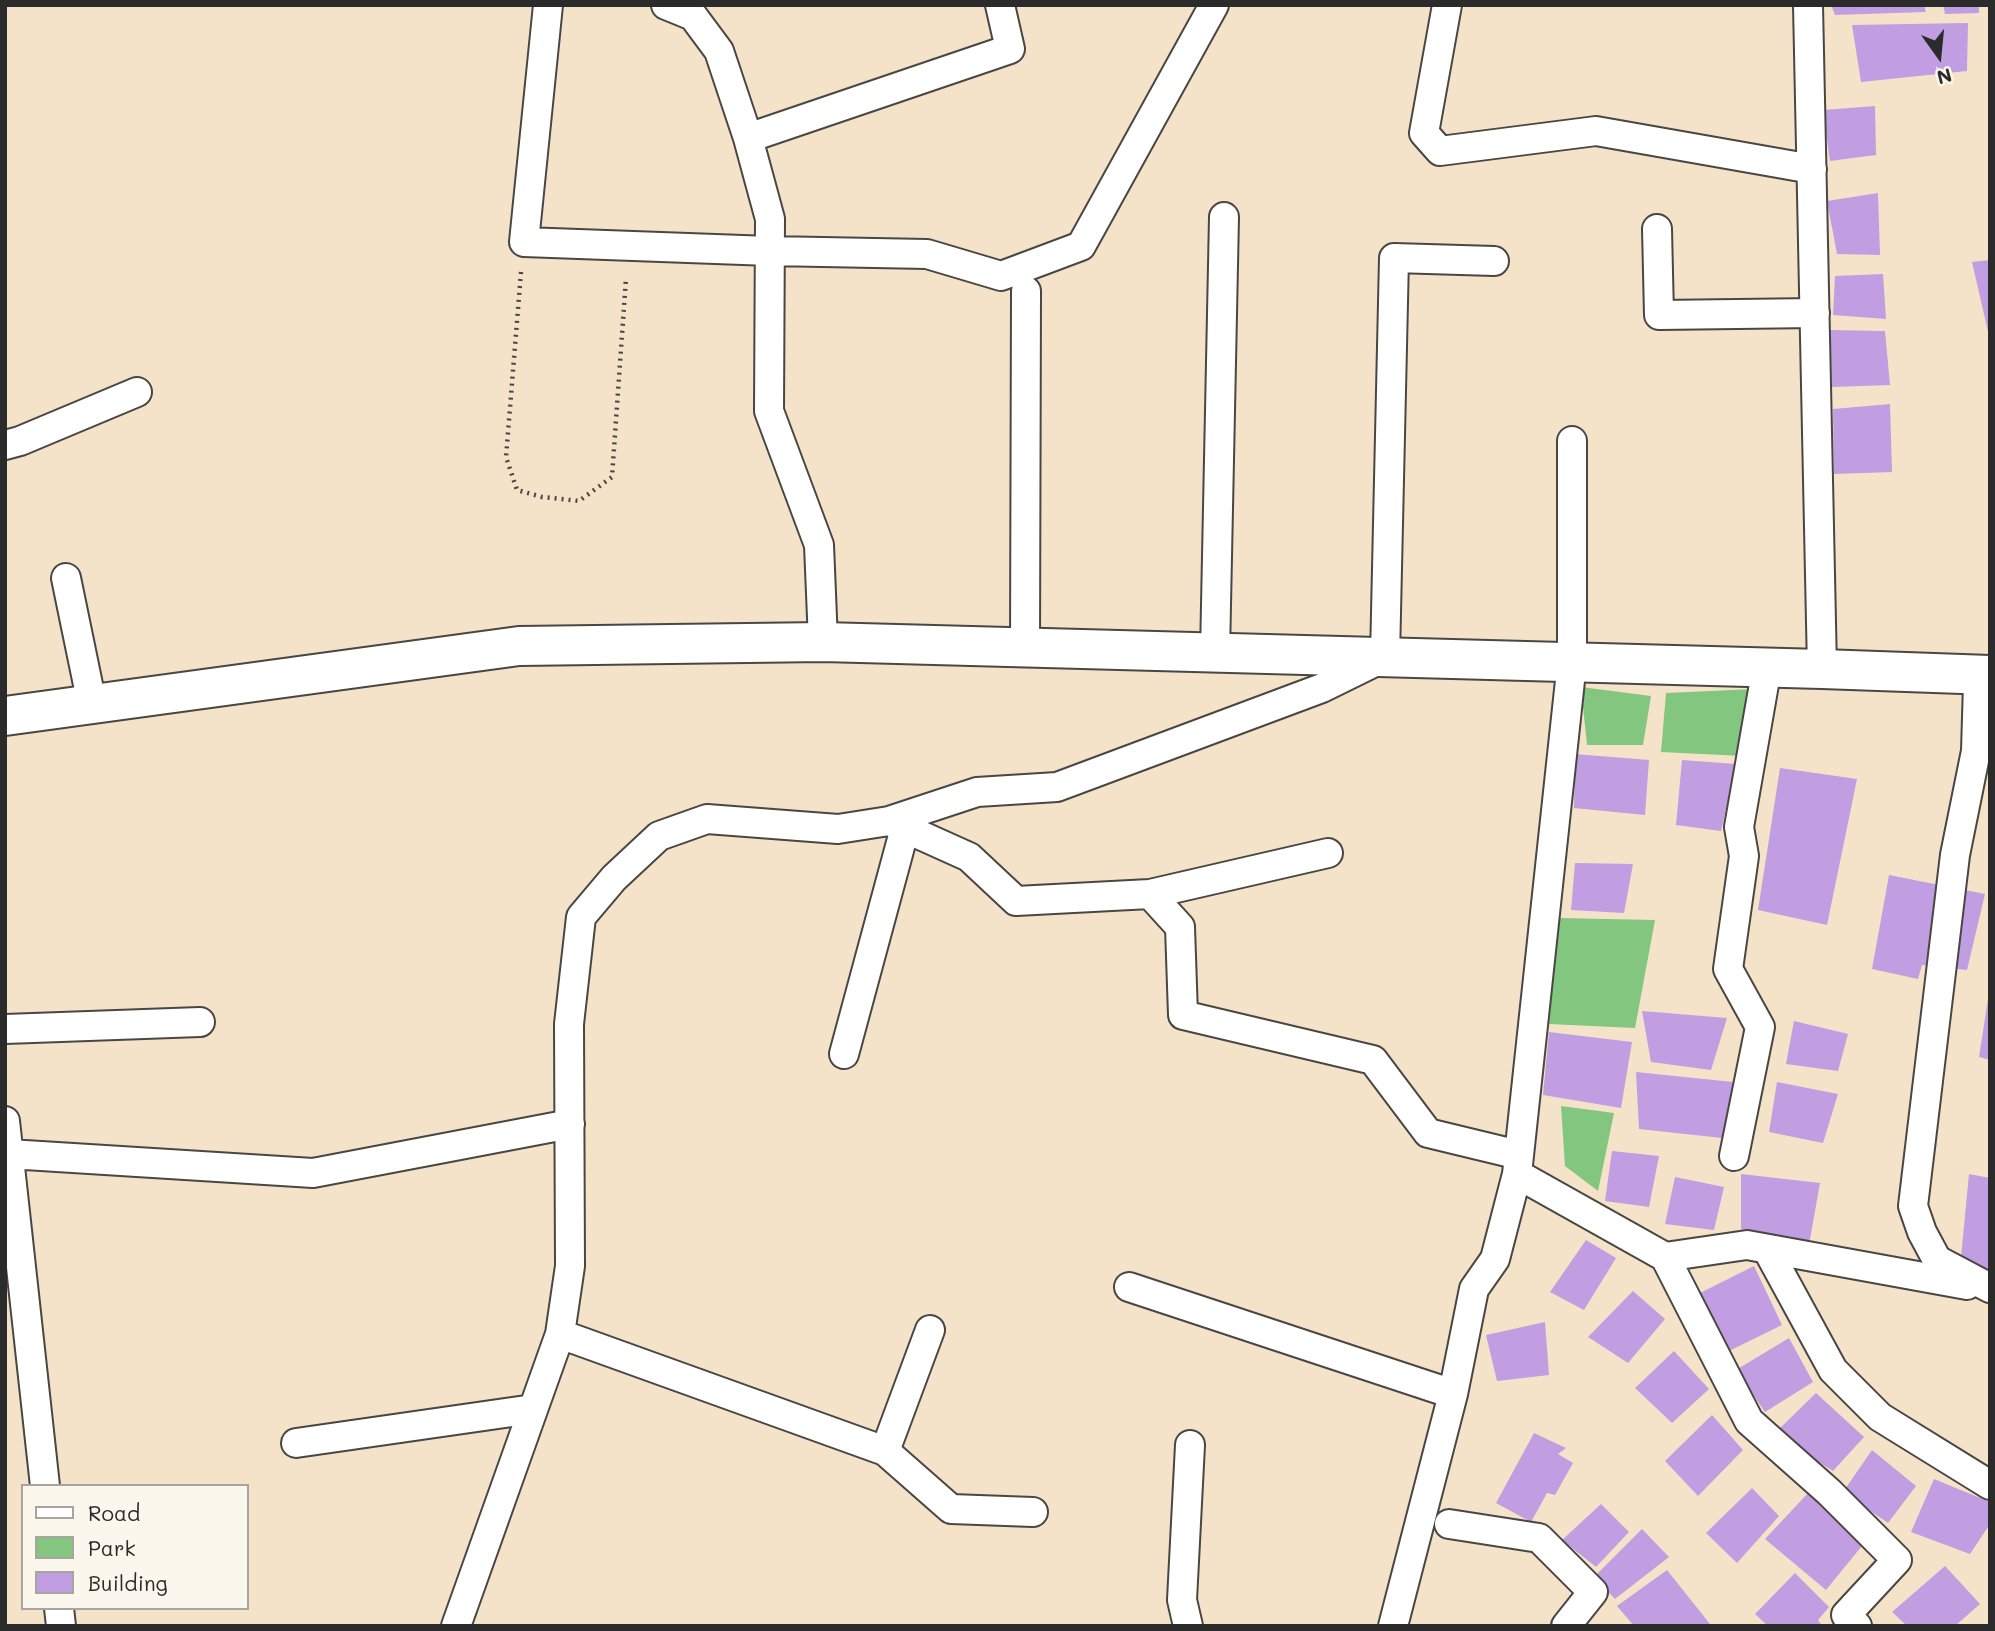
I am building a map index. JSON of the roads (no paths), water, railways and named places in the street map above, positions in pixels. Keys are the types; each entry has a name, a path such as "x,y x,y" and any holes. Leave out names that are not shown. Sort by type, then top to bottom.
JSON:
{"street":[{"path":"548,5 524,242 927,254 1001,276 1081,246 1214,5"},
{"path":"666,5 693,16 719,51 748,138 770,219 769,411 819,545 823,642"},
{"path":"748,138 1010,49 1000,5"},
{"path":"1447,5 1424,133 1440,151 1596,131 1812,169"},
{"path":"1808,5 1822,669"},
{"path":"1215,653 1224,218"},
{"path":"1657,229 1659,315 1815,313"},
{"path":"1385,657 1394,258 1494,261"},
{"path":"1025,648 1026,291"},
{"path":"5,445 137,392"},
{"path":"1394,1626 1453,1394 1474,1289 1494,1259 1518,1164 1572,662 1572,440"},
{"path":"66,578 92,704"},
{"path":"5,716 519,646 823,642 1767,667 1987,676"},
{"path":"456,1626 560,1334 570,1266 569,1024 581,917 614,878 659,836 708,820 838,829 897,825 977,792 1058,787 1322,688 1385,657"},
{"path":"1734,1156 1760,1027 1728,969 1744,856 1739,827 1767,667"},
{"path":"1987,676 1978,684 1976,751 1955,855 1913,1206 1922,1232 1937,1260 1990,1288"},
{"path":"897,825 969,857 1016,901 1150,894 1328,853"},
{"path":"844,1054 897,825"},
{"path":"1150,894 1180,927 1183,1015 1373,1060 1428,1133 1518,1164 1665,1257 1749,1421 1829,1492 1897,1560 1846,1615 1857,1626"},
{"path":"5,1029 200,1022"},
{"path":"5,1121 45,1484"},
{"path":"9,1154 313,1173 570,1124"},
{"path":"1665,1257 1748,1245 1990,1288"},
{"path":"1767,1249 1833,1370 1880,1417 1990,1485"},
{"path":"1129,1287 1453,1394"},
{"path":"886,1451 930,1330"},
{"path":"560,1334 886,1451 951,1509 1032,1512"},
{"path":"296,1443 533,1409"},
{"path":"1188,1626 1182,1600 1190,1445"},
{"path":"1448,1524 1539,1538 1593,1592 1566,1626"}]}
